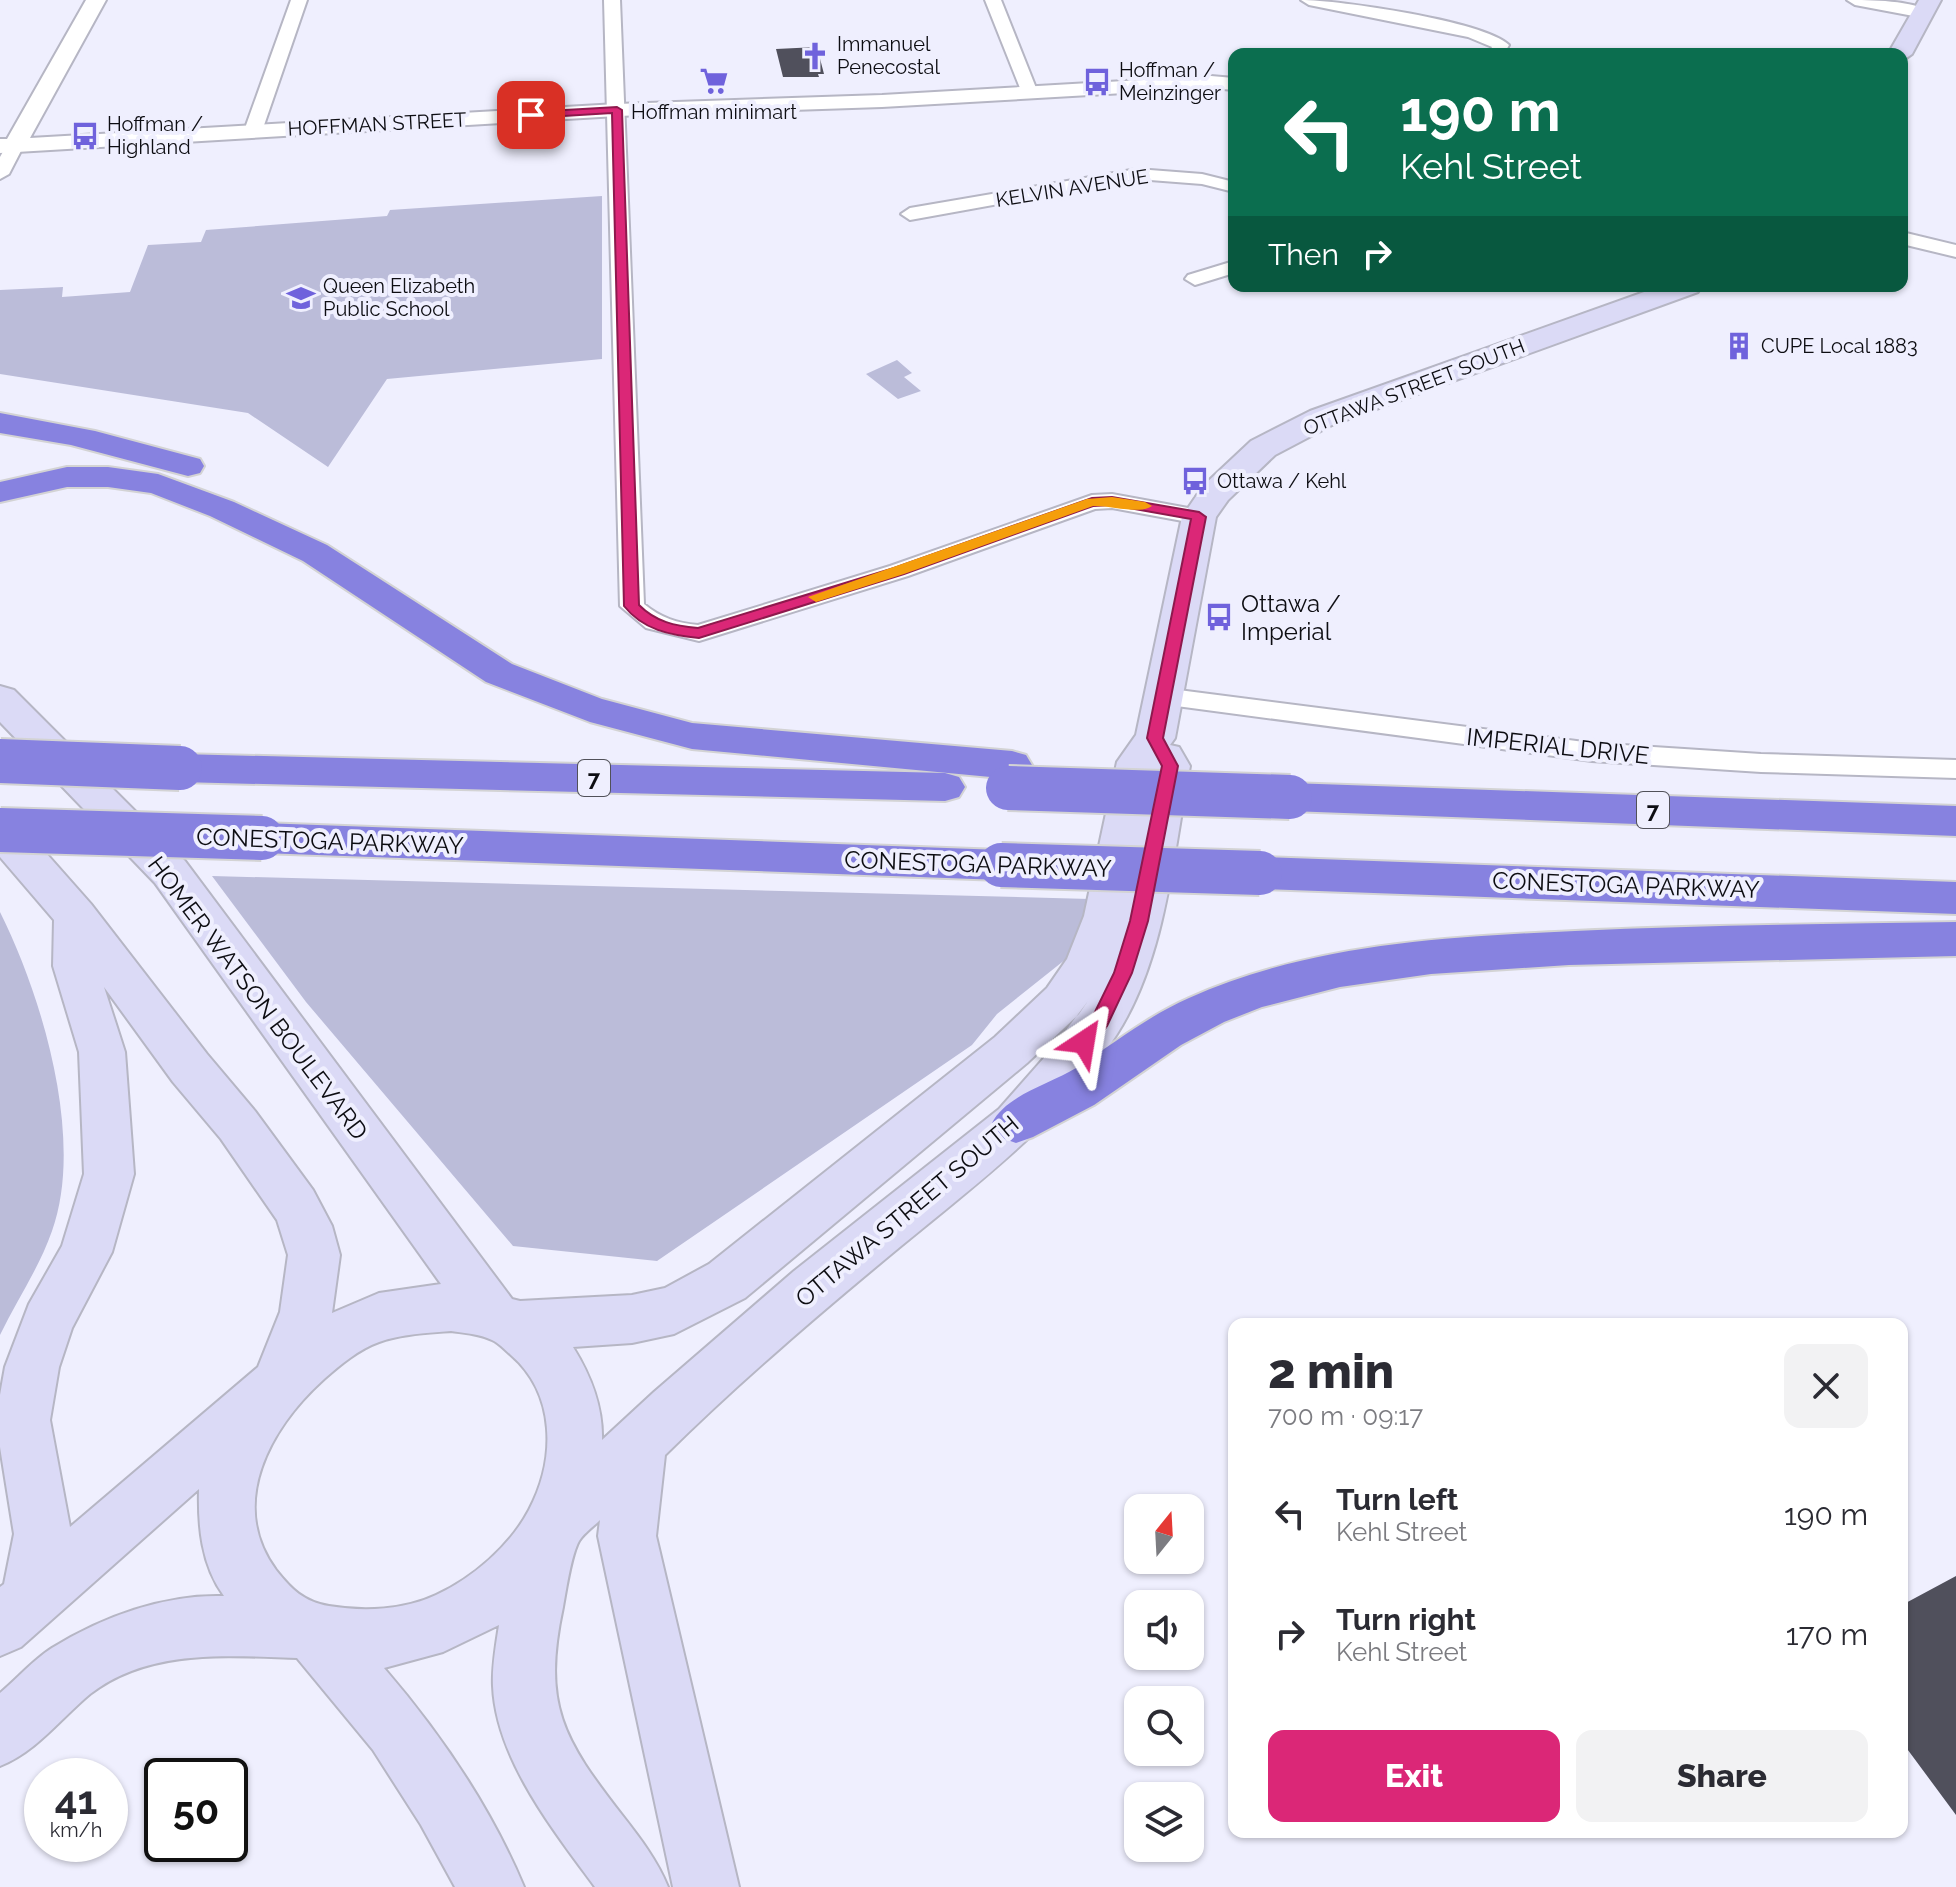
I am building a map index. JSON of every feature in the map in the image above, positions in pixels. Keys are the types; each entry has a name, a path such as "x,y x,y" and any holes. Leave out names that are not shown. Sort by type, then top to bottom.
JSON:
{"highway":[{"path":"0,423 39,428 125,447 189,467 274,516 315,553"},
{"path":"0,492 67,477 108,477 158,484 222,509 315,553 499,673 590,709 692,736 1010,776"},
{"name":"7","path":"0,761 180,768 1010,776 1284,789 1351,799 1956,821"},
{"name":"CONESTOGA PARKWAY","path":"0,830 1956,898"},
{"path":"0,847 33,846 96,833"},
{"path":"1016,1123 1093,1081 1160,1035 1206,1010 1253,992 1322,973 1405,958 1518,950 1668,943 1956,939"}],"main road":[{"path":"1903,48 1927,6"},
{"name":"OTTAWA STREET SOUTH","path":"505,1321 632,1319 674,1310 727,1281 1011,1050 1063,1001 1087,966 1106,916 1137,762 1159,718 1199,517 1221,486 1263,448 1321,418 1671,292"},
{"name":"HOMER WATSON BOULEVARD","path":"0,699 170,872 505,1321"},
{"name":"OTTAWA STREET SOUTH","path":"553,1526 639,1443 812,1288 1016,1123 1101,1021 1123,973 1139,921 1170,766 1159,718"},
{"path":"0,830 76,916 190,1068 238,1125 307,1226 314,1255 306,1312 278,1384 253,1418 236,1455 227,1490 226,1524 233,1556 248,1586 269,1609 307,1631 395,1728 444,1802 491,1887"},
{"path":"15,1613 43,1534 23,1420 32,1367 48,1321 86,1252 109,1174 102,1052 75,966 76,916"},
{"path":"15,1613 316,1350 359,1325 405,1311 451,1307 505,1321 548,1352 569,1387 578,1431 573,1478 553,1526 526,1636 525,1702 546,1760 635,1887"},
{"path":"639,1443 627,1536 706,1887"},
{"path":"0,1735 71,1671 127,1641 203,1625 307,1631 372,1641 437,1626 496,1592 529,1561 553,1526"}],"street":[{"path":"0,174 8,146 96,0"},
{"path":"253,131 299,0"},
{"path":"612,0 632,606 644,619 672,631 699,633 899,571 1092,502 1112,501 1199,517"},
{"path":"993,0 1030,93"},
{"path":"1309,0 1472,33 1501,45 1499,48"},
{"path":"1855,0 1927,6"},
{"name":"HOFFMAN STREET","path":"8,146 617,110 1228,83"},
{"name":"KELVIN AVENUE","path":"910,214 1137,174 1202,179 1228,186"},
{"path":"1908,239 1956,251"},
{"path":"1195,279 1228,269"},
{"name":"IMPERIAL DRIVE","path":"1159,718 1761,763 1956,769"}],"shaded area":[{"name":"Queen Elizabeth Public School","path":"602,196 602,359 387,379 328,467 248,413 0,374 0,290 63,287 62,297 130,292 148,245 201,242 206,230 387,216 390,210"},
{"path":"897,360 912,373 904,377 921,391 898,399 866,374"},
{"path":"212,876 1090,899 1066,959 997,1014 972,1045 657,1261 513,1246 306,1002"},
{"path":"0,912 16,946 44,1026 61,1112 64,1154 61,1194 52,1231 0,1335"}],"building":[{"path":"817,47 824,74 818,74 819,77 783,77 776,49"},
{"path":"1956,1576 1956,1815 1908,1750 1908,1602"}],"slow traffic":[{"path":"816,597 899,571 1092,502 1112,501 1145,506"}],"place":[{"name":"Immanuel Penecostal","path":"815,56"},
{"name":"Hoffman minimart","path":"714,81"},
{"name":"Hoffman / Meinzinger","path":"1097,82"},
{"name":"Hoffman / Highland","path":"85,136"},
{"name":"Queen Elizabeth Public School","path":"301,298"},
{"name":"CUPE Local 1883","path":"1739,346"},
{"name":"Ottawa / Kehl","path":"1195,481"},
{"name":"Ottawa / Imperial","path":"1219,617"}],"route":[{"path":"531,115 617,110 632,606 644,619 672,631 699,633 899,571 1092,502 1112,501 1199,517 1155,738 1170,766 1139,921 1123,973 1101,1021 1084,1042"}]}
